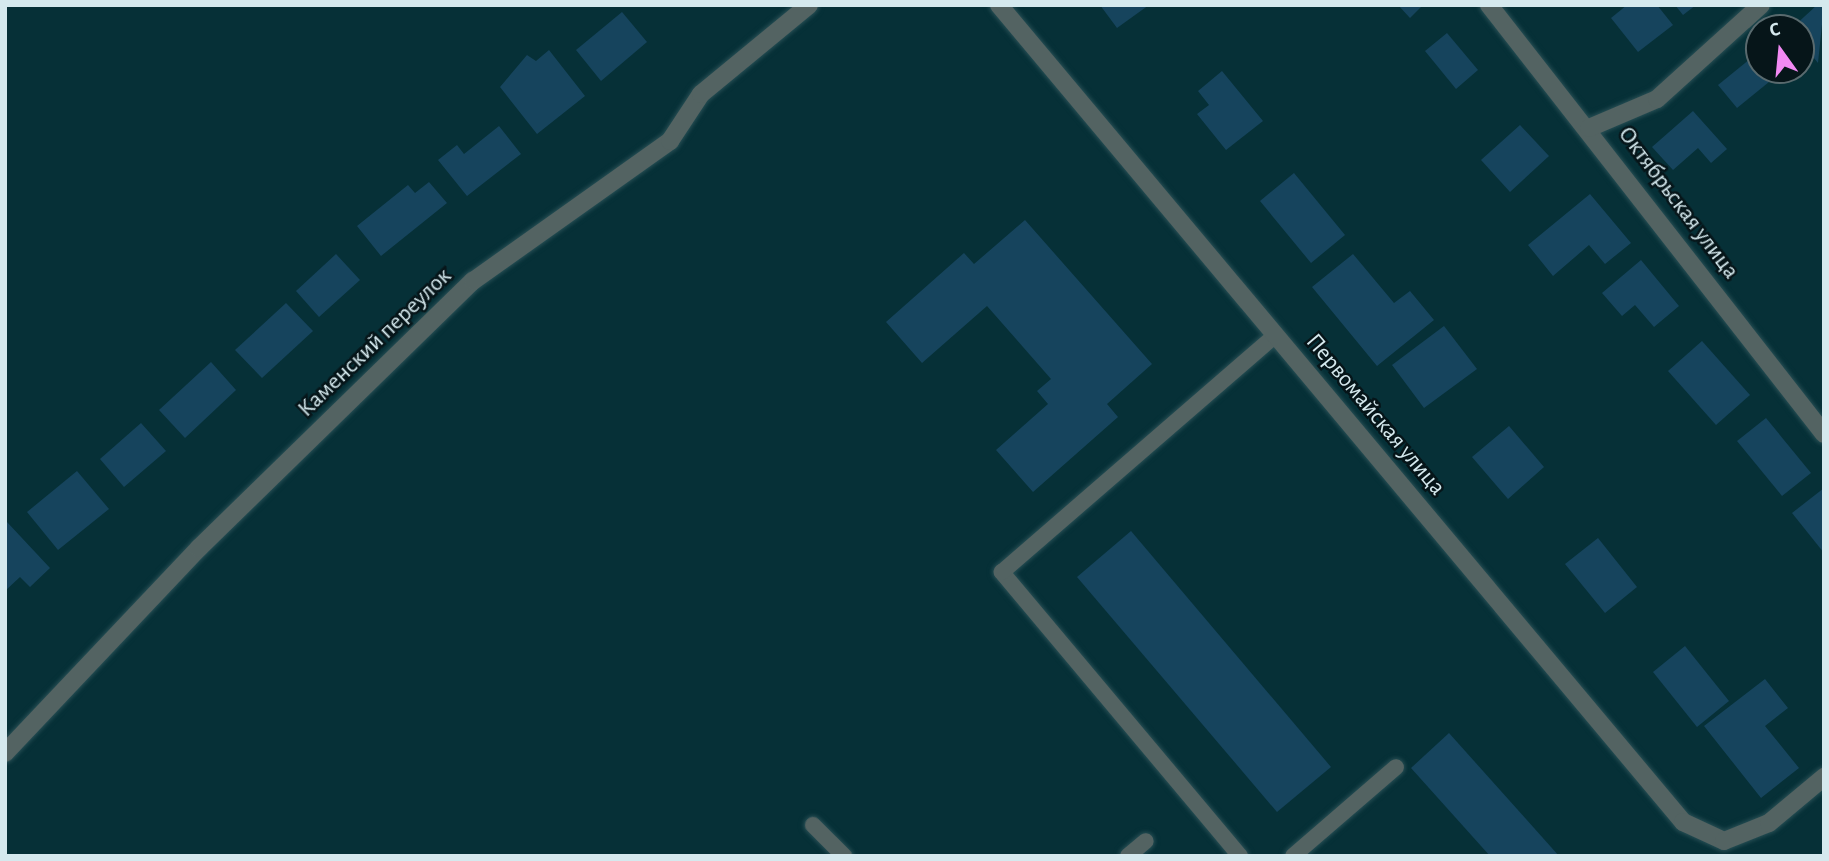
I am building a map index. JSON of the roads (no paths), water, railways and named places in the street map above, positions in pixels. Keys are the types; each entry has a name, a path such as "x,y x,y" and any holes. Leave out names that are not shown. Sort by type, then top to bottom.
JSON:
{"street":[{"name":"Каменский переулок","path":"5,753 199,548 473,281 670,141 701,94 809,5"},
{"name":"Первомайская улица","path":"999,5 1683,822 1724,841 1769,823 1824,778"},
{"name":"Октябрьская улица","path":"1489,5 1589,128 1824,434"},
{"path":"1589,128 1657,99 1761,5"}],"lane":[{"path":"1240,856 1002,572 1276,335"},
{"path":"1293,856 1396,767"},
{"path":"813,825 844,856"},
{"path":"1128,856 1146,841"}]}
